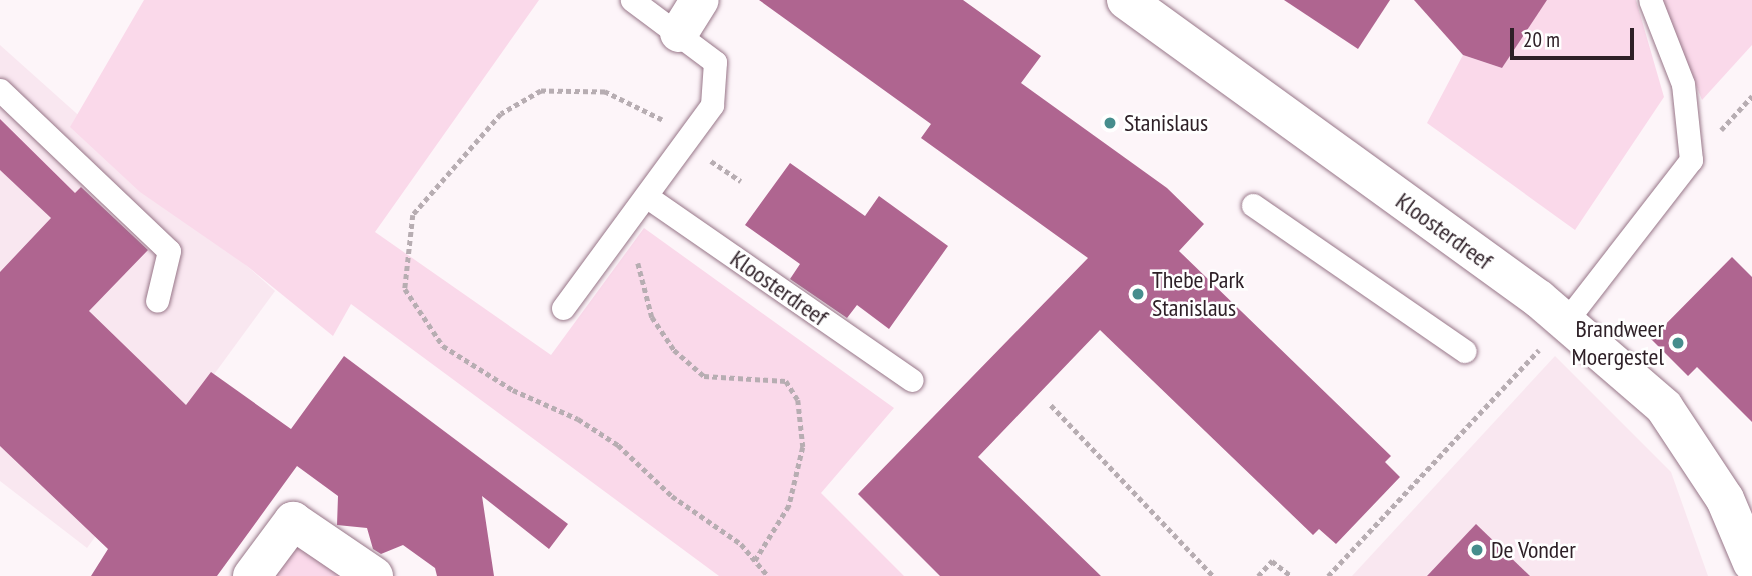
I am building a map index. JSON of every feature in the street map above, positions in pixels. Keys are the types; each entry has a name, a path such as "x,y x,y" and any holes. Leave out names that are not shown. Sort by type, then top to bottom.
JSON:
{"street":[{"path":"678,33 700,0"},
{"name":"Kloosterdreef","path":"1126,0 1566,321 1664,407 1739,494 1752,563"},
{"path":"252,576 293,521 374,576"}],"lane":[{"path":"564,308 712,105 715,62 632,0"},
{"path":"1566,321 1691,160 1683,84 1650,0"},
{"path":"0,90 169,251 157,301"},
{"name":"Kloosterdreef","path":"641,202 912,380"},
{"path":"1253,205 1465,351"}],"path":[{"path":"641,202 637,261 652,317 674,351 704,376 786,382 798,400 803,447 789,506 755,561"},
{"path":"1328,576 1566,321"},
{"path":"1051,405 1213,576"},
{"path":"1258,576 1272,561 1291,576"}],"shaded area":[{"path":"144,0 539,0 375,232 551,355 644,228 894,408 821,493 904,576 719,576 351,304 333,336 247,266 140,192 70,127"},
{"path":"1541,0 1636,0 1664,97 1575,230 1427,123 1463,55 1502,68 1539,11"},
{"path":"1662,0 1752,0 1752,45 1702,100"},
{"path":"0,45 275,291 87,548 0,481"},
{"path":"1555,356 1671,472 1708,576 1352,576"},
{"path":"289,539 348,576 262,576"}],"building":[{"name":"Thebe Park Stanislaus","path":"759,0 963,0 1041,56 1021,83 1167,188 1204,224 1179,251 1391,456 1385,462 1400,477 1336,544 1319,529 1313,535 1100,330 978,457 1101,576 940,576 858,494 1088,258 921,138 931,124"},
{"path":"1284,0 1390,0 1358,49"},
{"path":"1414,0 1547,0 1502,68 1463,55"},
{"path":"0,119 75,193 81,187 148,250 89,311 186,405 211,372 291,429 344,356 568,524 549,549 482,496 494,576 437,576 435,568 403,545 381,554 373,549 367,528 337,525 338,496 297,466 217,576 91,576 108,549 0,446 0,272 51,218 0,170"},
{"path":"790,163 865,216 879,196 948,246 889,329 857,305 847,318 790,279 800,264 745,225"},
{"path":"1732,257 1752,277 1752,422 1697,367 1688,376 1651,339"},
{"name":"De Vonder","path":"1476,524 1530,576 1427,576"}],"place":[{"name":"Stanislaus","path":"1110,123"},
{"name":"Thebe Park Stanislaus","path":"1138,294"},
{"name":"Brandweer Moergestel","path":"1678,343"},
{"name":"De Vonder","path":"1477,550"}]}
